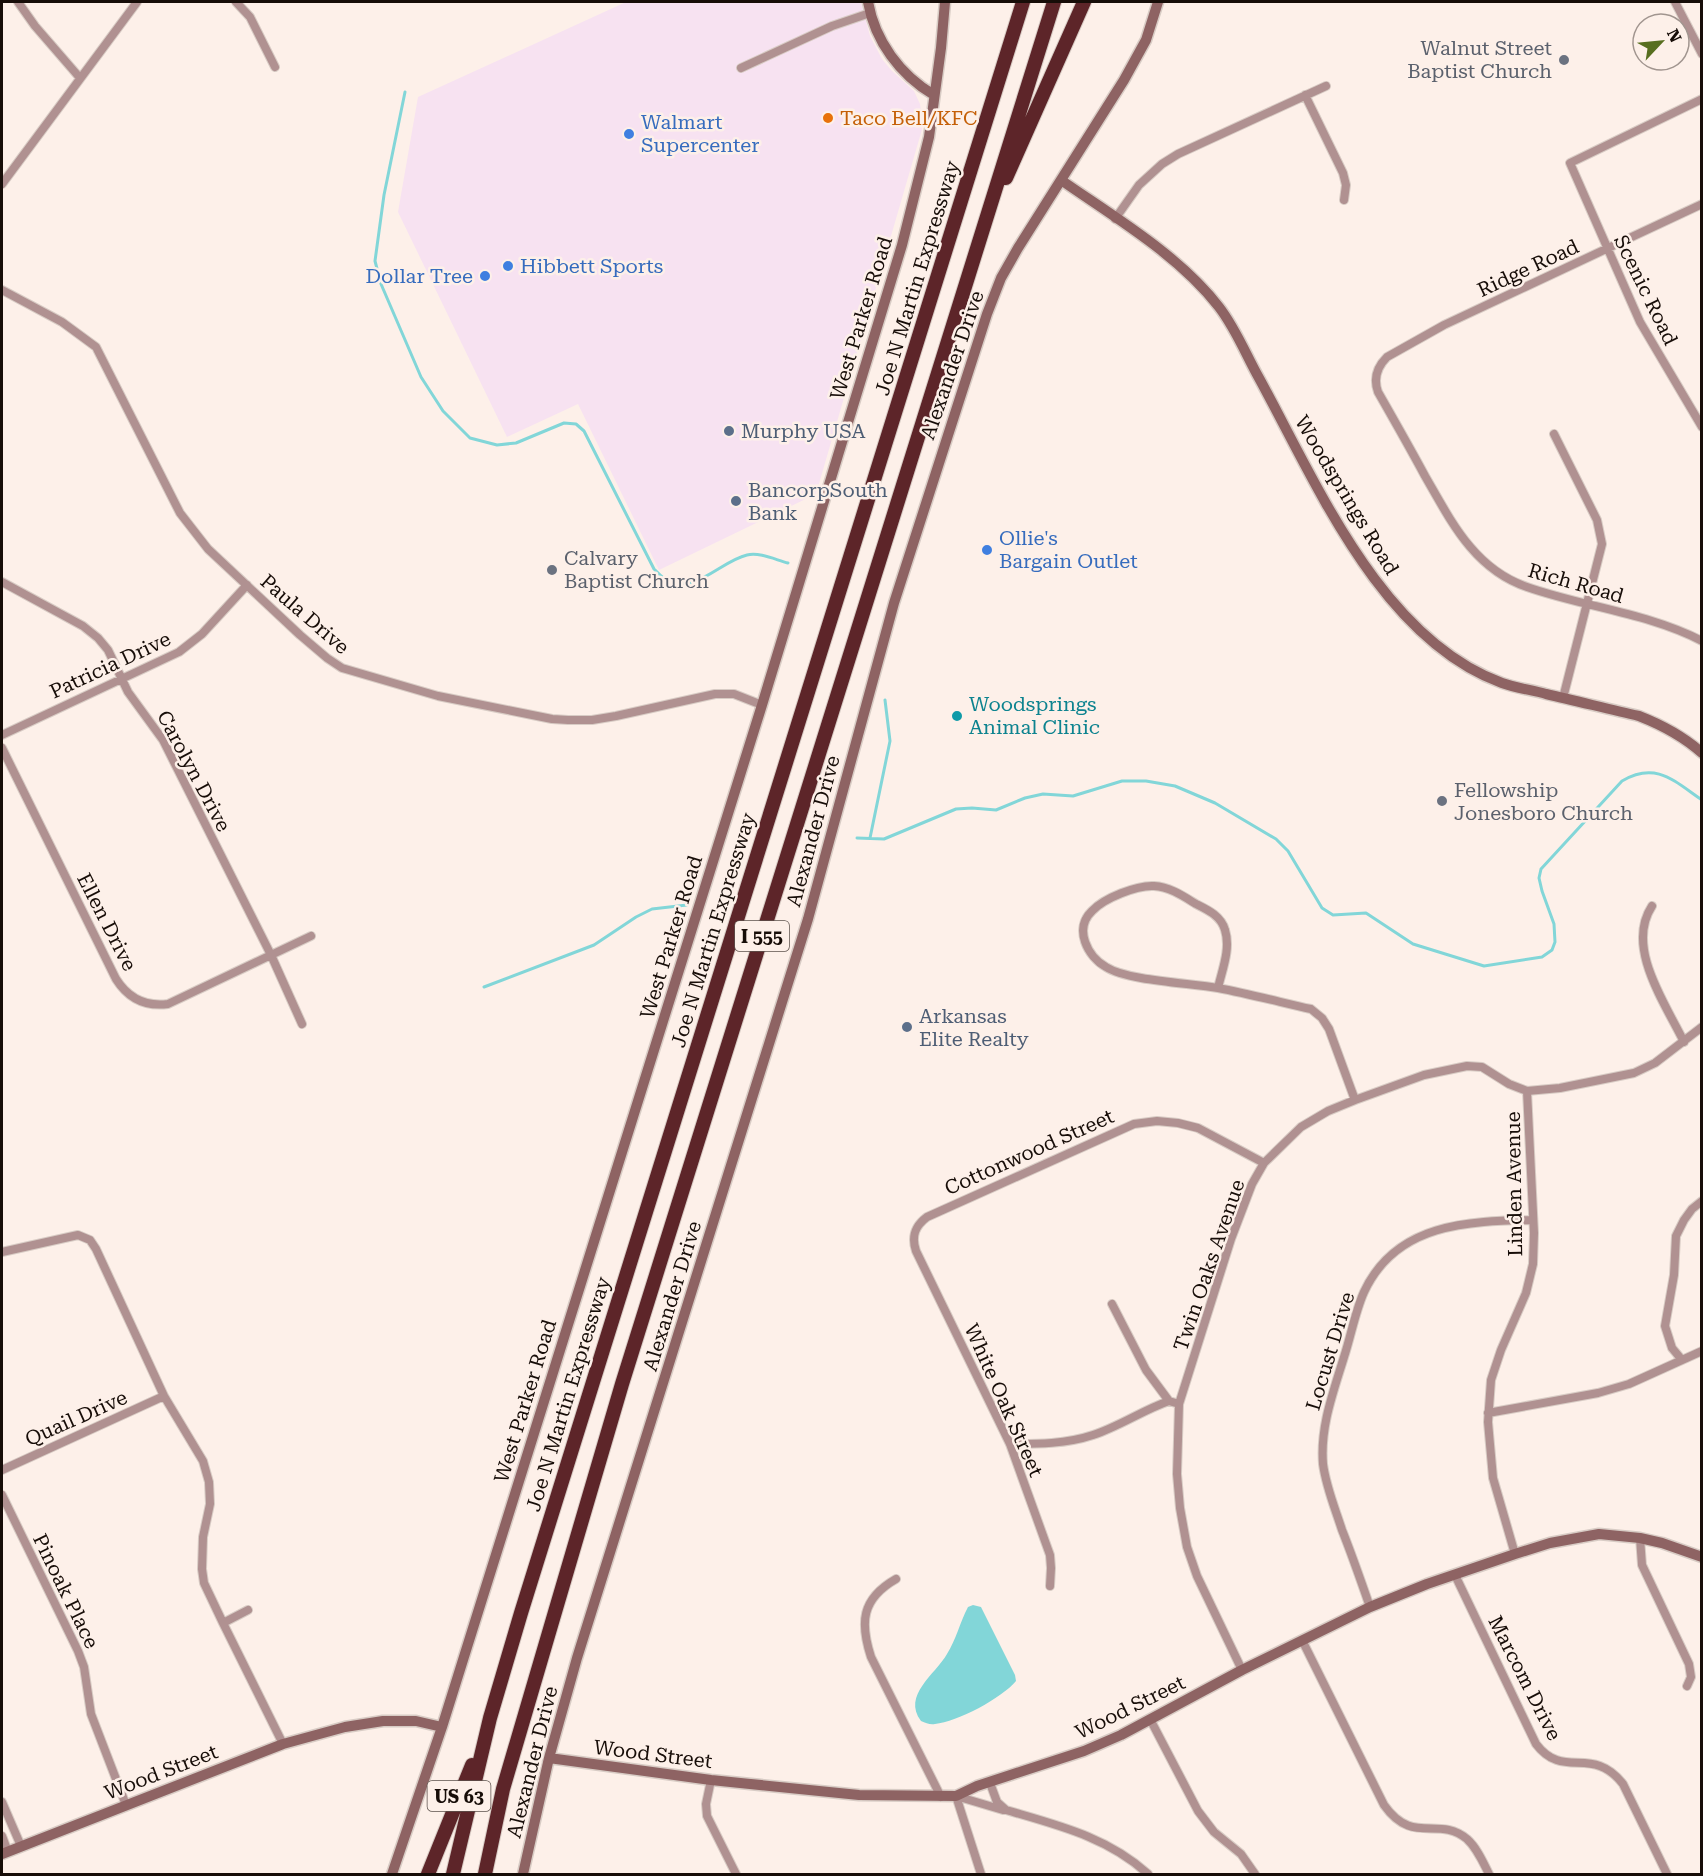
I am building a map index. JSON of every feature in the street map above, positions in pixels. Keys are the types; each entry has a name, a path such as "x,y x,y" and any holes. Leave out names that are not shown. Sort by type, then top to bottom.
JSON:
{"highway":[{"name":"Joe N Martin Expressway","path":"453,1875 490,1718 524,1602 1023,2"},
{"name":"I 555","path":"485,1875 503,1789 622,1384 1054,2"},
{"path":"978,243 1084,2"},
{"name":"US 63","path":"428,1875 490,1718"}],"street":[{"path":"18,2 35,26 80,78"},
{"path":"2,184 137,2"},
{"path":"236,2 250,17 275,67"},
{"name":"West Parker Road","path":"392,1875 442,1727 762,705 902,245 929,137 945,2"},
{"name":"Alexander Drive","path":"523,1875 549,1758 577,1658 808,919 894,603 987,314 1001,278 1018,248 1124,80 1146,40 1158,2"},
{"path":"1675,2 1701,54"},
{"path":"741,68 869,7 875,27 890,56 913,81 934,95"},
{"path":"1115,219 1139,185 1162,164 1178,154 1326,86"},
{"path":"1305,95 1343,173 1346,192 1344,200"},
{"name":"Scenic Road","path":"1701,99 1570,163 1640,322 1701,427"},
{"name":"Woodsprings Road","path":"1061,180 1157,248 1200,286 1219,308 1239,339 1337,522 1383,592 1426,639 1461,663 1502,683 1639,716 1689,741 1701,753"},
{"name":"Ridge Road","path":"1377,372 1379,365 1387,357 1444,325 1701,204"},
{"name":"Paula Drive","path":"2,291 62,322 96,347 180,513 208,549 327,658 342,668 438,696 552,719 592,720 715,694 734,694 762,705"},
{"name":"Rich Road","path":"1377,372 1375,380 1378,392 1456,530 1475,554 1502,575 1520,585 1670,626 1701,641"},
{"path":"1554,434 1601,532 1600,555 1563,698"},
{"name":"Carolyn Drive","path":"2,582 83,626 94,634 108,650 128,692 163,740 302,1024"},
{"name":"Patricia Drive","path":"2,735 186,648 247,585"},
{"name":"Ellen Drive","path":"2,748 116,979 128,994 144,1003 168,1004 311,936"},
{"path":"1218,988 1227,947 1226,931 1221,921 1213,914 1170,889 1154,886 1137,888 1104,902 1091,911 1085,921 1084,941 1088,951 1096,962 1110,970 1127,975 1218,988 1311,1009 1322,1018 1333,1038 1354,1100"},
{"path":"1652,906 1644,921 1642,933 1644,954 1656,985 1684,1041"},
{"name":"Twin Oaks Avenue","path":"1242,1670 1197,1576 1187,1547 1177,1474 1179,1404 1231,1239 1252,1184 1264,1163 1301,1128 1328,1111 1424,1075 1467,1066 1482,1068 1509,1084 1527,1091 1560,1088 1634,1073 1655,1063 1701,1027"},
{"name":"Linden Avenue","path":"1515,1554 1493,1478 1488,1440 1488,1413 1491,1380 1530,1281 1534,1252 1527,1091"},
{"name":"Cottonwood Street","path":"914,1232 919,1223 927,1217 1134,1124 1157,1121 1178,1122 1198,1128 1264,1163"},
{"path":"1682,1360 1672,1348 1665,1326 1674,1275 1676,1236 1684,1220 1701,1201"},
{"name":"Locust Drive","path":"1371,1607 1330,1495 1323,1464 1327,1413 1364,1293 1382,1265 1391,1256 1402,1246 1423,1235 1454,1225 1477,1221 1533,1220"},
{"name":"White Oak Street","path":"914,1232 913,1241 916,1251 1011,1444 1050,1555 1052,1568 1050,1586"},
{"path":"2,1252 78,1235 90,1240 164,1396 200,1455 209,1482 210,1503 203,1537 204,1583 283,1744"},
{"path":"1112,1304 1146,1370 1169,1401"},
{"path":"1488,1413 1598,1393 1629,1384 1701,1351"},
{"name":"Quail Drive","path":"2,1470 164,1396"},
{"path":"1011,1444 1057,1443 1083,1437 1119,1424 1169,1401 1179,1404"},
{"name":"Pinoak Place","path":"2,1495 78,1651 87,1683 91,1714 126,1805"},
{"name":"Wood Street","path":"549,1758 711,1780 859,1796 956,1796 1084,1751 1371,1607 1427,1584 1515,1554 1578,1536 1599,1534 1640,1538 1701,1557"},
{"path":"1640,1538 1642,1565 1689,1664 1691,1673 1687,1686"},
{"name":"Marcom Drive","path":"1455,1575 1536,1744 1547,1756 1557,1762 1587,1762 1604,1766 1617,1776 1667,1875"},
{"path":"896,1579 878,1591 868,1608 864,1624 866,1642 871,1657 941,1797"},
{"path":"223,1623 248,1610"},
{"path":"1302,1640 1383,1805 1390,1814 1412,1828 1442,1828 1456,1832 1476,1849 1489,1875"},
{"path":"1150,1719 1198,1811 1214,1832 1241,1854 1255,1875"},
{"name":"Wood Street","path":"5,1853 283,1744 383,1721 416,1721 442,1727"},
{"path":"711,1780 706,1816 735,1875"},
{"path":"990,1783 998,1802 1006,1810"},
{"path":"956,1796 1088,1836 1126,1856 1148,1875"},
{"path":"956,1796 981,1875"},
{"path":"2,1802 21,1846"},
{"path":"2,1836 5,1853"}],"shaded area":[{"path":"626,2 861,2 870,36 882,59 914,91 920,104 923,126 816,494 659,570 578,404 507,437 398,212 418,97"}],"water":[{"path":"973,1605 981,1607 1016,1681 1001,1695 967,1714 935,1724 921,1721 916,1712 915,1703 918,1694 947,1654 968,1607"}],"waterway":[{"path":"405,92 384,195 375,261 381,284 421,377 443,411 470,438 497,445 516,443 564,423 576,424 584,431 654,569 667,580 679,584 699,580 737,558 752,554 788,563"},
{"path":"870,838 890,741 885,700"},
{"path":"857,838 884,839 956,809 996,810 1025,798 1043,794 1073,796 1122,781 1146,781 1175,786 1215,803 1276,839 1288,851 1322,908 1333,915 1366,913 1413,944 1484,966 1542,957 1552,950 1555,942 1554,924 1542,891 1539,878 1541,869 1622,781 1634,775 1655,773 1673,780 1702,800"},
{"path":"484,987 594,945 652,909 687,905"}],"place":[{"name":"Walnut Street Baptist Church","path":"1564,60"},
{"name":"Taco Bell/KFC","path":"828,118"},
{"name":"Walmart Supercenter","path":"629,134"},
{"name":"Hibbett Sports","path":"508,266"},
{"name":"Dollar Tree","path":"485,276"},
{"name":"Murphy USA","path":"729,431"},
{"name":"BancorpSouth Bank","path":"736,501"},
{"name":"Ollie's Bargain Outlet","path":"987,550"},
{"name":"Calvary Baptist Church","path":"552,570"},
{"name":"Woodsprings Animal Clinic","path":"957,716"},
{"name":"Fellowship Jonesboro Church","path":"1442,801"},
{"name":"Arkansas Elite Realty","path":"907,1027"}]}
